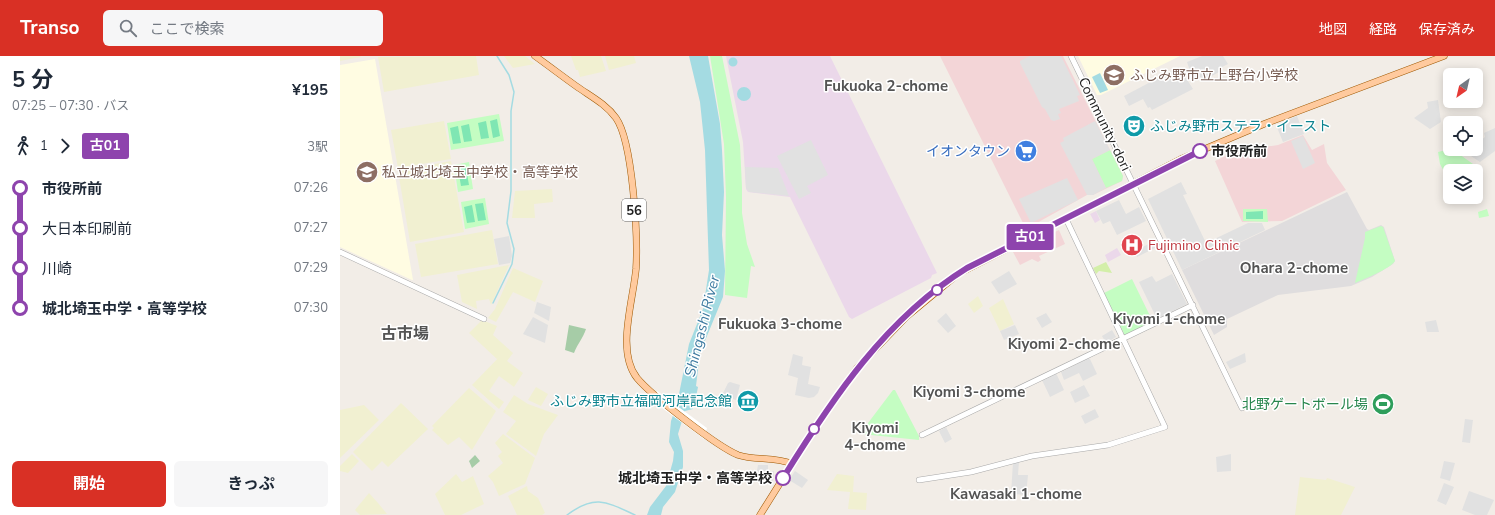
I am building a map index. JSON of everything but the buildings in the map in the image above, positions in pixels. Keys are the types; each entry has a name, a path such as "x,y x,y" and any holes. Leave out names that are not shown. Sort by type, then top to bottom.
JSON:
{"main road":[{"name":"56","path":"535,56 603,104 614,116 622,129 628,153 637,249 626,347 630,366 635,375 656,396 705,434 738,455 759,459 782,460 792,464"},
{"path":"760,515 792,464 854,372 906,317 941,287 967,268 1066,219 1181,159 1264,124 1444,56"}],"street":[{"name":"Community-dori","path":"1072,56 1242,408"},
{"path":"919,480 971,472 1032,456 1108,445 1165,427 1066,219"},
{"path":"340,252 484,319"},
{"path":"922,435 1124,340 1193,305"}],"shaded area":[{"path":"726,56 830,56 937,273 932,275 931,278 852,319 849,317 790,197 748,192 746,189 743,142"},
{"path":"940,56 1063,56 1123,176 1122,181 1093,195 1087,195 1026,229"},
{"path":"1030,56 1061,56 1080,95 1077,96 1079,101 1059,109 1061,113 1058,114 1060,119 1054,121 1051,120 1045,109 1042,107 1020,63 1020,61"},
{"name":"ふじみ野市立上野台小学校","path":"1078,56 1180,56 1101,95 1097,95"},
{"path":"1202,56 1223,56 1228,64 1218,69 1219,72 1203,81 1201,77 1196,79 1190,71 1187,62"},
{"name":"私立城北埼玉中学校・高等学校","path":"375,59 413,280 340,247 340,65"},
{"path":"1179,67 1193,89 1152,110 1150,107 1148,108 1143,99 1129,106 1124,96"},
{"path":"1438,100 1441,122 1430,129 1414,118 1428,108 1427,102"},
{"path":"1297,116 1304,134 1283,142 1276,125"},
{"path":"1095,121 1110,150 1092,159 1106,188 1093,195 1087,195 1060,143 1064,141 1063,138"},
{"path":"1495,128 1495,151 1480,162 1471,156 1483,156 1484,133"},
{"path":"1303,135 1312,150 1324,144 1327,163 1346,190 1282,221 1242,222 1215,161 1236,151 1278,145"},
{"path":"1303,136 1315,163 1303,169 1291,141"},
{"path":"811,140 828,175 807,186 811,193 799,199 777,156"},
{"path":"745,167 778,168 789,196 749,192 746,188"},
{"path":"1067,178 1078,200 1031,223 1019,199"},
{"path":"1181,182 1187,194 1183,195 1206,243 1248,223 1262,223 1265,230 1182,270 1148,199"},
{"path":"1347,192 1367,229 1369,230 1381,225 1384,227 1395,261 1393,264 1372,277 1351,286 1278,295 1227,319 1227,327 1214,335 1182,270"},
{"path":"1119,200 1126,214 1139,207 1146,221 1117,235 1110,221 1103,224 1096,211"},
{"path":"1096,211 1100,220 1095,223 1090,214"},
{"path":"1059,230 1065,244 1039,256 1041,260 1038,262 1032,259 1020,265 1013,252"},
{"path":"1130,235 1131,238 1124,242 1122,238"},
{"path":"509,236 512,256 510,263 499,265 494,239"},
{"path":"1123,242 1129,252 1125,254 1120,244"},
{"path":"1153,242 1155,248 1137,257 1134,251"},
{"path":"1117,248 1121,255 1108,262 1105,255"},
{"path":"1009,271 1017,284 999,294 991,282"},
{"path":"1172,274 1187,304 1157,319 1139,282 1152,276 1156,282"},
{"path":"537,302 551,307 549,321 534,313"},
{"path":"946,313 956,326 948,333 937,321"},
{"path":"1046,313 1052,322 1042,328 1036,318"},
{"path":"533,317 548,325 545,343 523,334"},
{"path":"1436,320 1439,332 1427,332 1425,322"},
{"path":"1015,325 1019,334 1004,340 1000,331"},
{"path":"1112,330 1116,337 1106,343 1102,336"},
{"path":"1245,353 1246,362 1230,369 1226,362"},
{"path":"793,354 803,357 802,365 811,367 808,384 820,387 818,393 814,397 809,398 795,395 798,378 788,375"},
{"path":"1088,358 1090,359 1097,374 1083,381 1079,373 1064,380 1061,372"},
{"path":"1056,373 1064,390 1050,397 1042,380"},
{"path":"730,382 740,385 736,400 722,395"},
{"path":"1084,385 1090,396 1075,403 1070,392"},
{"path":"1321,398 1321,405 1311,404 1311,399"},
{"path":"1095,409 1099,417 1085,424 1081,416"},
{"path":"1465,419 1473,420 1470,443 1462,442"},
{"path":"946,427 952,439 945,443 939,431"},
{"path":"1231,454 1231,471 1217,472 1216,457"},
{"path":"1019,461 1018,475 1028,475 1026,495 1011,494 1013,463"},
{"path":"1444,461 1455,463 1450,481 1440,478"},
{"path":"758,465 768,465 768,471 774,471 773,483 771,485 755,481"},
{"path":"795,471 808,480 802,488 789,480"},
{"path":"1444,483 1454,487 1446,505 1437,501"},
{"path":"1469,491 1494,500 1487,515 1475,515 1462,510"}],"green space":[{"path":"340,56 360,56 361,57 340,61"},
{"path":"476,56 479,75 384,92 378,57"},
{"path":"504,56 525,56 535,64 513,68"},
{"path":"571,56 601,56 606,71 580,77"},
{"path":"605,56 634,56 636,63 609,70"},
{"path":"710,56 722,56 740,145 742,213 747,244 755,267 751,266 747,298 725,295 726,197 724,144"},
{"path":"499,114 504,141 451,150 447,123"},
{"path":"497,119 500,136 493,138 490,121"},
{"path":"444,121 451,159 398,168 391,130"},
{"path":"486,121 489,138 481,139 478,123"},
{"path":"469,124 472,141 464,142 461,126"},
{"path":"458,126 461,143 453,144 450,128"},
{"path":"1110,150 1123,176 1122,181 1106,188 1092,159"},
{"path":"1443,151 1443,156 1462,156 1473,164 1443,164 1443,170 1440,164 1438,152"},
{"path":"451,161 464,232 410,242 398,171"},
{"path":"469,162 473,189 458,192 454,165"},
{"path":"466,168 469,185 461,186 458,169"},
{"path":"552,189 553,202 534,204 535,218 512,218 515,191"},
{"path":"485,198 489,224 465,229 461,202"},
{"path":"483,203 486,220 478,221 475,204"},
{"path":"472,205 475,222 467,223 464,207"},
{"path":"1243,209 1267,209 1268,222 1243,221"},
{"path":"1487,209 1489,216 1479,218 1478,212"},
{"path":"1263,211 1263,219 1246,219 1246,212"},
{"path":"1381,226 1383,227 1395,261 1383,270 1355,283 1365,232"},
{"path":"492,230 498,264 421,277 415,244"},
{"path":"1106,262 1112,273 1099,271 1096,274 1093,268"},
{"path":"509,265 491,305 489,299 476,301 477,309 462,302 457,275"},
{"path":"513,268 543,281 535,302 513,292 496,322 488,318 495,309"},
{"path":"1132,279 1153,322 1125,336 1104,293"},
{"path":"978,296 983,306 974,313 968,304"},
{"path":"1003,299 1014,324 1000,331 989,308"},
{"path":"482,320 497,326 493,335 513,353 507,361 523,373 514,387 499,376 489,391 504,402 499,409 472,385 504,352 497,359 469,333"},
{"path":"569,325 586,329 574,353 565,350"},
{"path":"536,387 548,394 541,406 528,400"},
{"path":"469,388 496,411 472,450 459,437 448,445 432,430 434,428 432,426"},
{"path":"893,390 895,390 919,436 919,440 862,434 862,431"},
{"path":"514,395 528,404 558,415 544,434 536,456 506,434 516,421 503,412"},
{"name":"北野ゲートボール場","path":"1389,396 1391,410 1377,410 1376,398"},
{"path":"401,403 428,429 388,467 382,461 372,471 353,452"},
{"path":"364,405 379,420 340,458 340,410"},
{"path":"503,434 535,458 525,484 499,496 493,482 488,476 503,463 498,456 502,452 495,443"},
{"path":"352,454 359,461 348,473 340,471 340,466"},
{"path":"475,455 480,461 472,468 469,461"},
{"path":"456,474 462,482 473,476 484,504 461,515 445,515 435,494"},
{"path":"837,474 854,476 853,492 867,493 866,510 848,509 850,492 827,490"},
{"path":"1300,477 1326,480 1327,478 1355,487 1341,515 1295,515"},
{"path":"527,486 528,491 538,498 545,513 542,515 517,515 508,496"},
{"path":"369,493 387,514 360,515 355,510"}],"water":[{"name":"Shingashi River","path":"689,56 708,56 720,124 724,192 722,235 725,271 723,297 700,353 696,386 698,387 696,397 693,396 693,409 685,411 678,434 683,451 683,467 675,492 663,507 661,515 647,515 650,507 666,486 673,461 674,452 669,442 671,421 677,404 689,344 703,309 709,270 705,150 700,102"},
{"path":"733,57 738,62 733,67 728,62"},
{"path":"1100,73 1108,90 1100,93 1092,77"},
{"path":"744,87 749,89 751,94 749,99 744,101 739,99 737,94 739,89"}],"pier":[{"path":"657,391 707,428 704,439 654,402"}],"waterway":[{"path":"493,303 512,264 514,249 507,223 511,191 511,111 514,92 509,75 497,56"},
{"path":"567,515 577,508 593,502 609,504 635,515"}],"bus line":[{"name":"古01","path":"783,478 824,414 857,368 885,337 941,287 967,268 1105,200 1181,159 1200,151"}],"place":[{"name":"ふじみ野市立上野台小学校","path":"1114,75"},
{"name":"ふじみ野市ステラ・イースト","path":"1134,126"},
{"name":"イオンタウン","path":"1026,151"},
{"name":"市役所前","path":"1200,151"},
{"name":"私立城北埼玉中学校・高等学校","path":"367,172"},
{"name":"Fujimino Clinic","path":"1132,245"},
{"name":"ふじみ野市立福岡河岸記念館","path":"748,401"},
{"name":"北野ゲートボール場","path":"1383,404"},
{"name":"城北埼玉中学・高等学校","path":"783,478"}],"district":[{"name":"Fukuoka 2-chome","path":"886,86"},
{"name":"Ohara 2-chome","path":"1294,268"},
{"name":"Kiyomi 1-chome","path":"1169,319"},
{"name":"Fukuoka 3-chome","path":"780,324"},
{"name":"古市場","path":"405,333"},
{"name":"Kiyomi 2-chome","path":"1064,344"},
{"name":"Kiyomi 3-chome","path":"969,392"},
{"name":"Kiyomi 4-chome","path":"875,436"},
{"name":"Kawasaki 1-chome","path":"1016,494"}]}
